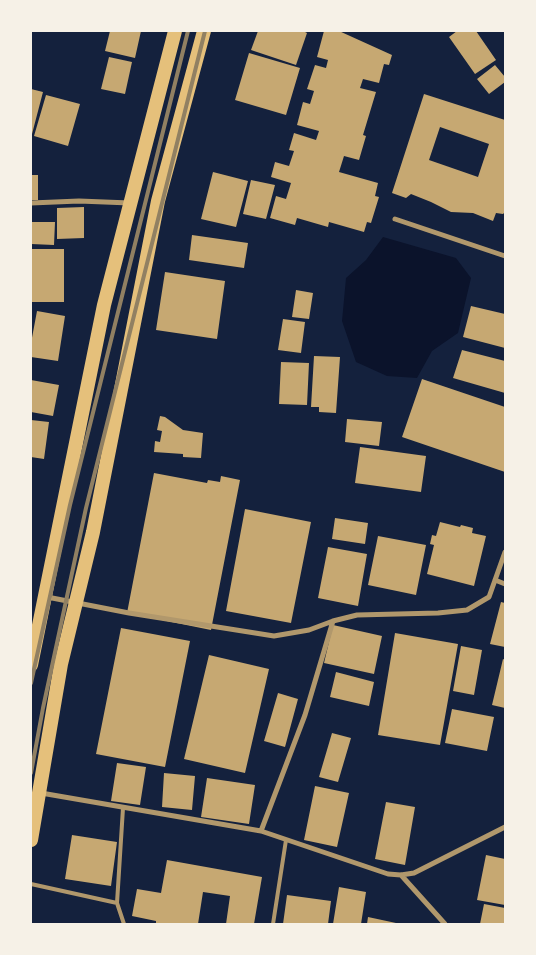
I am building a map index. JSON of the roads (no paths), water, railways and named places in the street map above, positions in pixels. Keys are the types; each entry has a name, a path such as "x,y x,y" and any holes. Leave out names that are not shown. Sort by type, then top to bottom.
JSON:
{"highway":[{"path":"31,665 104,305 175,31"},
{"path":"31,840 61,664 93,532 158,201 204,31"}],"street":[{"path":"31,203 79,201 131,203"},
{"path":"395,218 505,256"},
{"path":"44,596 274,636 309,630 357,615 438,613 467,610 489,597 505,552"},
{"path":"495,580 505,584"},
{"path":"261,831 306,715 333,621"},
{"path":"38,793 261,831 388,874 414,873 505,827"},
{"path":"401,874 445,924"}],"lane":[{"path":"123,808 117,902 124,924"},
{"path":"274,924 286,840"},
{"path":"31,884 117,902"}],"water":[{"path":"383,237 456,258 471,278 458,333 432,351 417,378 387,376 356,362 342,321 346,278 366,260"}],"railway":[{"path":"31,683 70,505 188,31"},
{"path":"31,773 86,508 205,31"}]}
